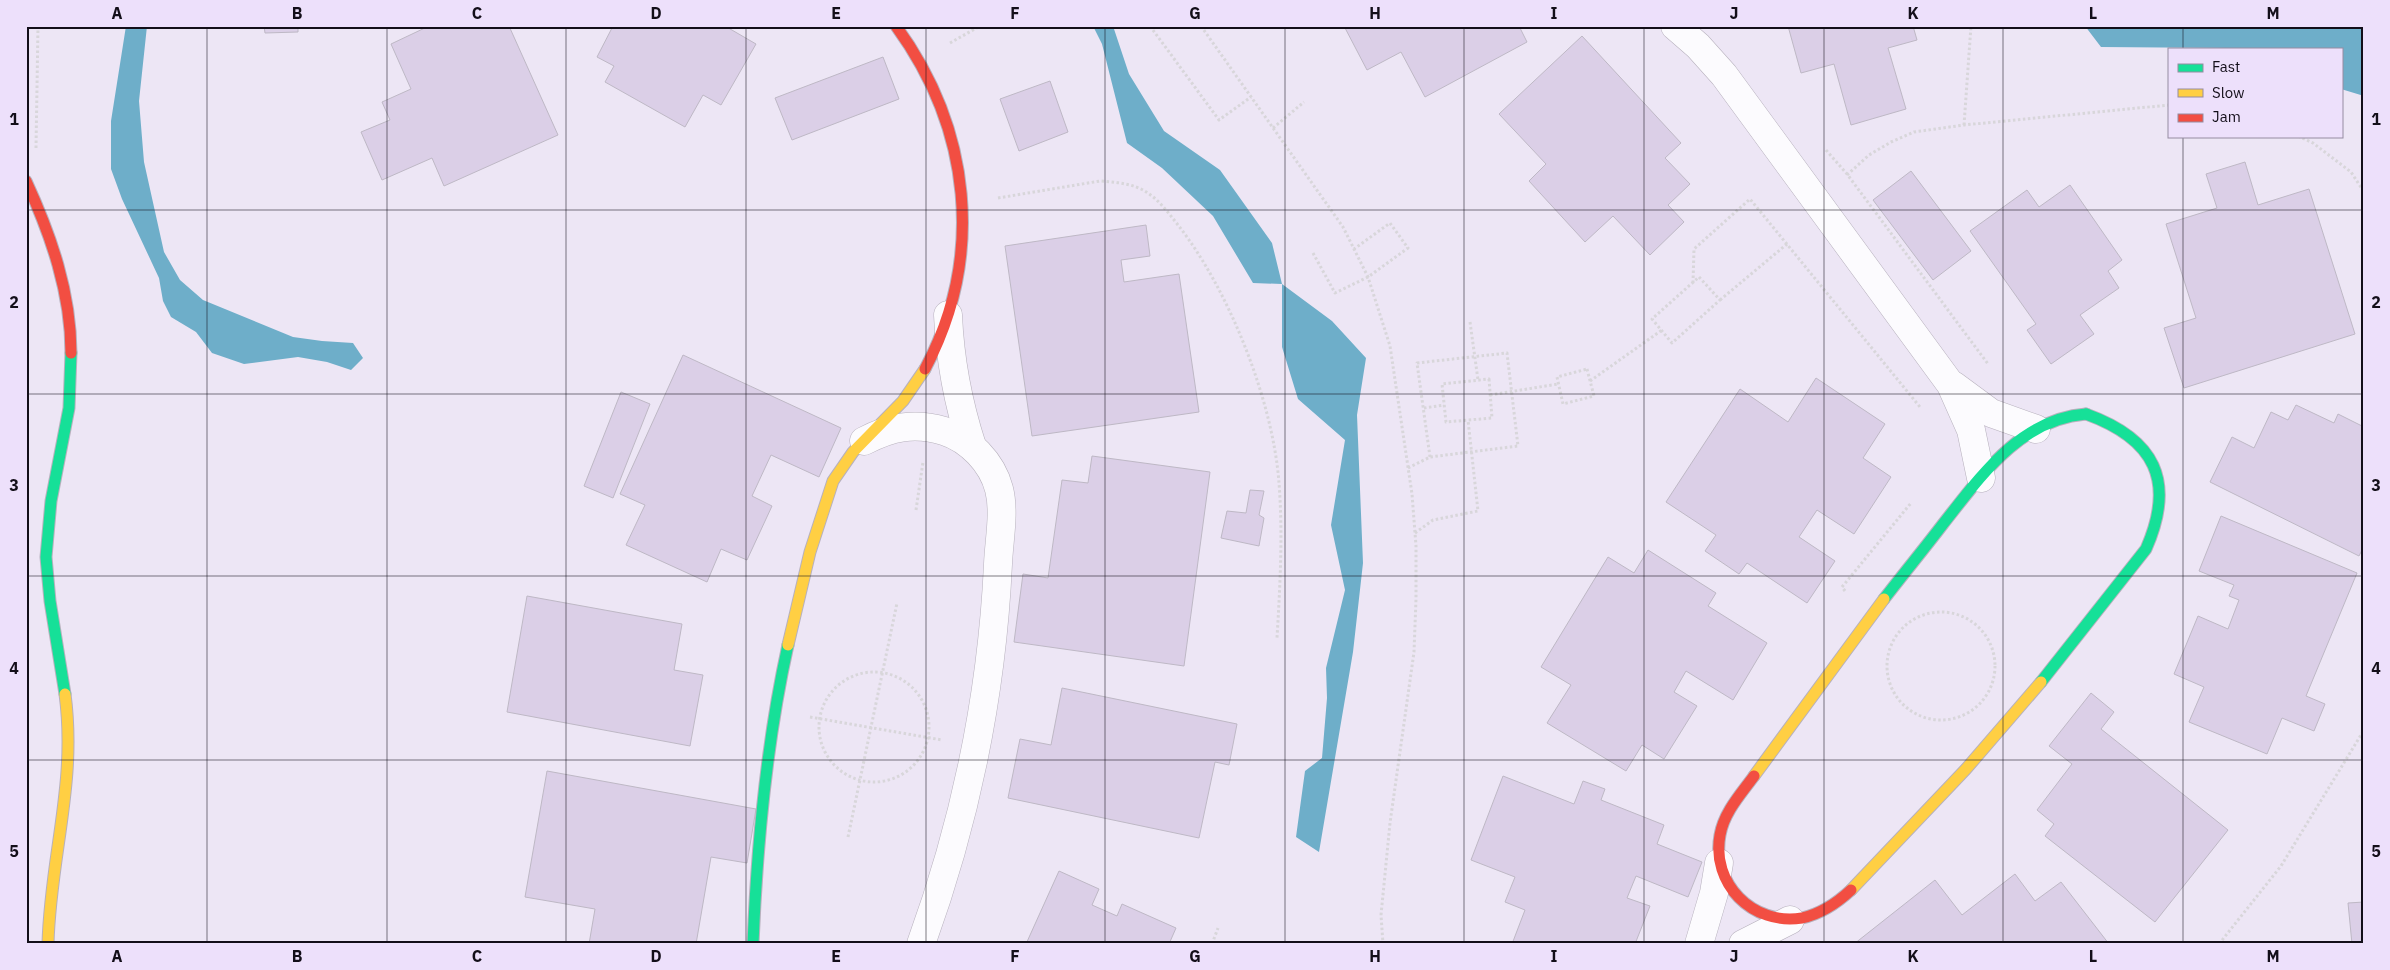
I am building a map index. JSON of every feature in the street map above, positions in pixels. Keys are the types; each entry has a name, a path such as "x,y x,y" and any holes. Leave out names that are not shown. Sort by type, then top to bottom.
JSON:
{"street":[{"path":"753,944 760,814 775,712 786,652 826,496 841,466 892,415 916,384 934,351 948,316 962,260 962,201 952,142 932,86 896,26"},
{"path":"1676,26 1698,46 1724,75 1951,384 1971,430 1981,478"},
{"path":"1704,26 1724,75"},
{"path":"26,181 54,244 69,324 71,366 69,407 53,484 47,530 49,595 65,681 69,731 68,782 48,944"},
{"path":"948,316 949,349 954,382 972,446"},
{"path":"1951,384 1991,413 2036,429"},
{"path":"1699,944 1714,893 1719,863 1717,847 1726,815 1794,718 1981,478 2006,451 2036,429 2067,415 2086,414 2104,419 2135,438 2155,468 2160,484 2161,501 2154,534 2146,549 2007,723 1952,785 1853,887 1814,914 1790,920 1743,944"},
{"path":"864,441 884,431 906,426 929,426 951,433 972,446 988,466 999,489 1001,514 997,596 988,676 976,745 956,836 921,944"},
{"path":"1719,863 1733,892 1744,904 1766,916 1790,920"}],"path":[{"path":"34,198 38,26"},
{"path":"950,43 980,26"},
{"path":"1150,26 1219,120 1251,97"},
{"path":"1201,26 1343,227 1368,277 1390,346 1408,468 1415,533 1416,599 1414,652 1390,823 1381,915 1383,944"},
{"path":"1964,125 1971,26"},
{"path":"1273,128 1304,102"},
{"path":"1816,202 1869,155 1891,142 1914,132 1964,125 2168,105"},
{"path":"2302,138 2313,143 2351,172 2364,192"},
{"path":"998,198 1100,182 1114,182 1140,188 1162,205 1208,269 1226,304 1255,374 1274,446 1279,482 1281,534 1278,638"},
{"path":"1693,283 1694,249 1750,199 1923,412"},
{"path":"1313,253 1335,293 1368,277 1408,248 1390,223 1354,249"},
{"path":"1720,300 1699,277 1652,319 1672,343 1787,244"},
{"path":"1470,322 1478,380"},
{"path":"1590,381 1662,330"},
{"path":"1408,468 1430,457 1518,446 1507,353 1417,363 1430,457"},
{"path":"1587,369 1594,396 1563,404 1558,384 1557,377 1587,369"},
{"path":"1488,379 1492,418 1446,422 1442,384 1478,380 1488,379"},
{"path":"1490,395 1558,384"},
{"path":"1424,408 1444,405"},
{"path":"1415,533 1433,520 1478,511 1470,452 1468,420"},
{"path":"916,510 929,426"},
{"path":"1874,614 1842,587 1916,497"},
{"path":"848,837 897,603"},
{"path":"1938,612 1956,614 1972,622 1984,635 1993,650 1995,668 1992,686 1982,702 1969,713 1952,720 1934,720 1917,716 1902,706 1892,691 1886,673 1887,656 1893,639 1905,625 1920,616 1938,612"},
{"path":"864,672 882,672 898,676 913,687 924,701 929,719 929,738 923,754 911,769 896,778 878,782 860,780 844,773 832,763 824,749 819,733 820,719 826,701 835,688 848,678 864,672"},
{"path":"775,712 976,745"},
{"path":"2218,944 2281,866 2364,730"},
{"path":"1212,944 1218,928"}],"water":[{"path":"126,26 147,26 139,101 144,162 164,252 180,280 203,300 293,337 353,343 363,358 351,370 327,362 298,357 244,364 212,353 196,332 171,317 163,301 159,278 122,199 111,169 111,121"},
{"path":"1093,26 1113,26 1129,74 1164,131 1220,170 1272,243 1282,284 1253,283 1213,216 1162,168 1127,143 1102,44"},
{"path":"2085,26 2364,26 2364,96 2342,89 2342,48 2101,47"},
{"path":"1282,284 1332,321 1366,358 1357,415 1363,563 1353,652 1319,852 1296,837 1305,771 1322,758 1327,698 1326,668 1345,590 1331,525 1345,440 1298,399 1282,347"}],"building":[{"path":"264,26 298,26 298,32 265,33"},
{"path":"429,26 509,26 558,135 444,186 432,158 382,180 361,132 390,120 382,102 411,89 391,44"},
{"path":"613,26 725,26 756,44 721,105 703,95 685,127 605,82 614,66 597,57"},
{"path":"1344,26 1519,26 1527,42 1425,97 1401,52 1367,70"},
{"path":"1788,26 1913,26 1917,40 1888,48 1906,109 1851,125 1834,64 1801,73"},
{"path":"1582,36 1681,143 1665,158 1690,184 1668,205 1684,222 1650,255 1613,216 1585,242 1529,181 1546,164 1499,114"},
{"path":"883,57 899,99 792,140 775,98"},
{"path":"1050,81 1068,132 1019,151 1000,99"},
{"path":"2245,162 2258,205 2309,189 2355,334 2184,388 2164,328 2196,318 2166,224 2217,208 2206,174"},
{"path":"1911,171 1971,251 1933,280 1873,200"},
{"path":"2070,185 2122,260 2108,271 2119,288 2080,315 2094,334 2051,364 2027,330 2036,324 1970,231 2027,190 2039,207"},
{"path":"1146,225 1150,256 1121,260 1124,282 1179,274 1199,412 1032,436 1005,246"},
{"path":"683,355 841,428 819,477 771,455 752,496 772,506 747,560 721,549 707,582 626,545 645,505 620,494"},
{"path":"1816,378 1885,424 1863,458 1891,477 1854,534 1817,510 1799,537 1835,561 1807,603 1747,563 1739,574 1705,551 1716,535 1666,502 1740,389 1788,422"},
{"path":"621,392 650,404 613,498 584,486"},
{"path":"2296,405 2334,423 2338,414 2364,427 2364,546 2359,556 2210,482 2232,437 2254,448 2271,412 2288,420"},
{"path":"1092,456 1210,472 1184,666 1014,642 1023,574 1048,578 1062,480 1088,483"},
{"path":"1250,490 1264,491 1259,515 1264,518 1259,546 1221,538 1227,511 1246,513"},
{"path":"2221,516 2357,573 2306,696 2325,704 2314,731 2282,718 2267,754 2189,722 2204,687 2174,674 2198,616 2228,629 2239,600 2229,596 2234,585 2199,571"},
{"path":"1648,550 1716,593 1708,606 1767,643 1733,700 1686,671 1674,692 1697,706 1664,759 1642,745 1626,771 1547,723 1571,685 1541,667 1608,557 1634,573"},
{"path":"527,596 682,624 674,670 703,675 690,746 507,712"},
{"path":"1062,688 1237,724 1229,765 1215,762 1199,838 1008,798 1020,739 1051,745"},
{"path":"2091,693 2114,712 2101,729 2228,830 2155,922 2045,836 2054,824 2037,810 2072,764 2049,746"},
{"path":"547,771 756,809 747,863 711,857 696,944 589,944 595,909 525,897"},
{"path":"1503,776 1574,804 1583,781 1605,789 1601,800 1664,825 1657,844 1702,862 1688,897 1636,876 1627,898 1650,906 1635,944 1512,944 1525,910 1505,902 1515,877 1471,860"},
{"path":"1059,871 1099,889 1092,905 1117,916 1122,904 1176,928 1169,944 1026,944"},
{"path":"2015,874 2035,901 2061,882 2109,944 1854,944 1935,880 1962,915"},
{"path":"2364,902 2364,944 2352,944 2348,903"}],"traffic: fast":[{"path":"65,694 50,601 46,557 51,501 69,408 71,353"},
{"path":"2041,682 2146,549 2155,525 2159,503 2158,483 2153,465 2143,450 2129,436 2110,424 2086,414"},
{"path":"1884,599 1972,487 2004,453 2022,438 2041,427 2062,418 2086,414"},
{"path":"753,944 757,869 768,757 788,645"}],"traffic: slow":[{"path":"788,645 810,552 833,481 853,452 903,401 925,369"},
{"path":"1754,776 1884,599"},
{"path":"1851,890 1966,769 2041,682"},
{"path":"48,944 53,881 68,759 65,694"}],"traffic: jam":[{"path":"896,26 921,66 941,107 954,150 961,194 962,238 956,282 944,326 925,369"},
{"path":"26,181 44,222 58,265 67,308 71,353"},
{"path":"1754,776 1729,811 1720,835 1719,853 1722,869 1729,884 1739,897 1752,908 1767,915 1784,919 1802,918 1828,907 1851,890"}]}
